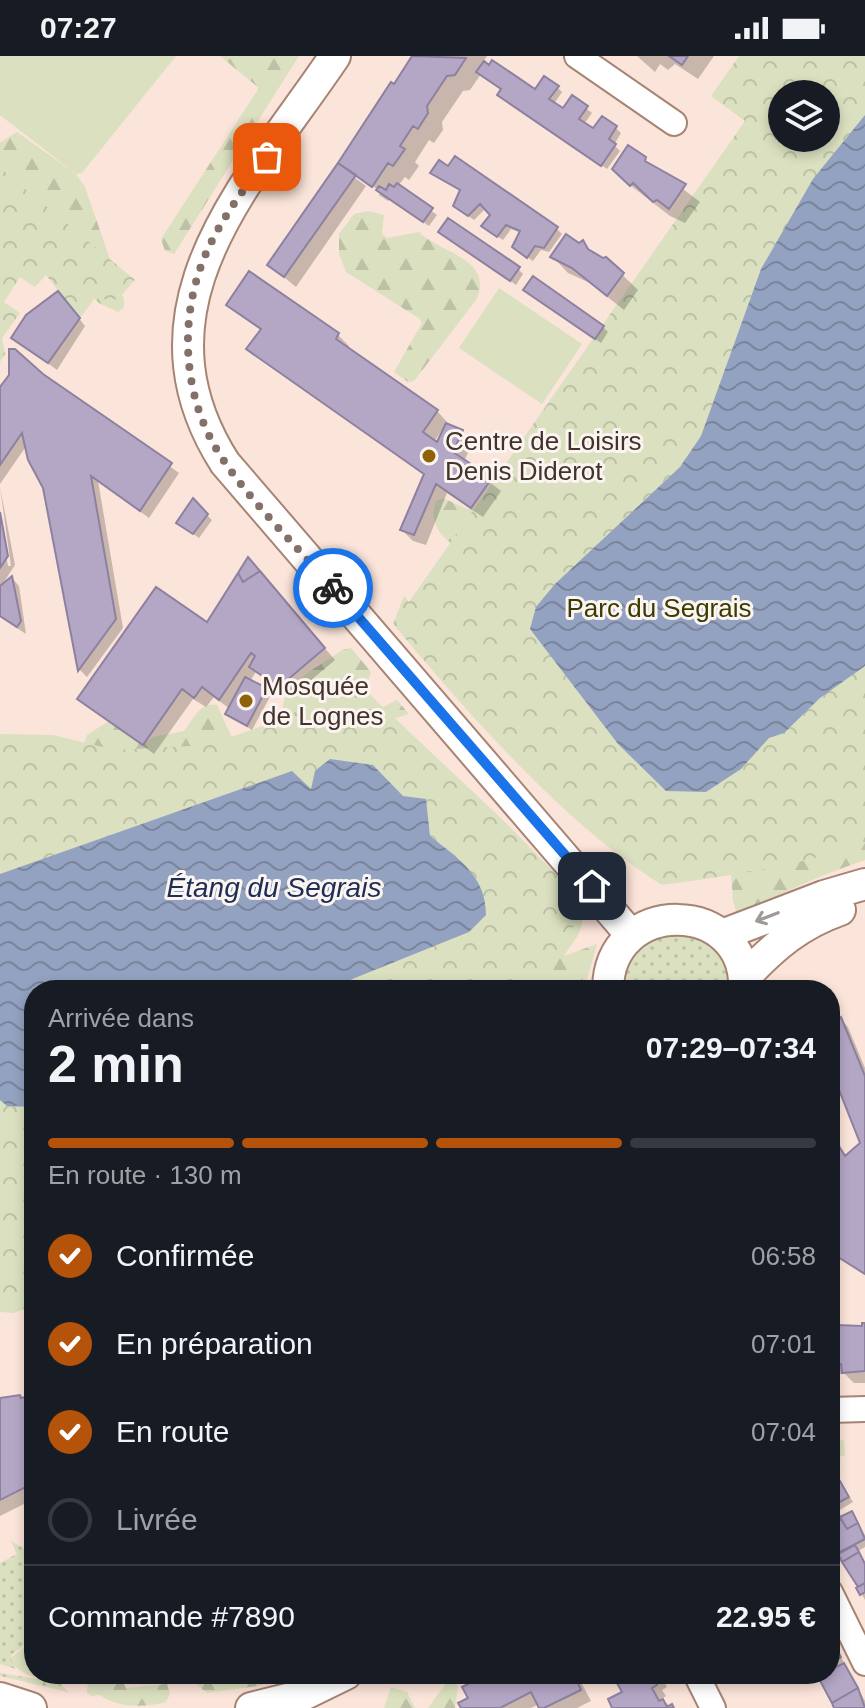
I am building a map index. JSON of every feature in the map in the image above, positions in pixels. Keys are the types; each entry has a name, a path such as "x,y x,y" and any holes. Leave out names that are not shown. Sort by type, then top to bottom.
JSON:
{"street":[{"path":"335,56 227,214 208,249 193,294 188,326 190,367 199,407 209,436 225,463 631,935"},
{"path":"577,56 674,123"},
{"path":"722,935 824,896 865,884"},
{"path":"747,980 773,946 797,929 816,919 865,904"},
{"path":"608,980 616,953 631,935 653,922 677,918 701,922 722,935 737,954 744,980"},
{"path":"840,1410 865,1409"},
{"path":"840,1612 865,1663"},
{"path":"251,1708 303,1695 326,1684"},
{"path":"701,1684 713,1708"},
{"path":"0,1698 31,1708"}],"green space":[{"path":"0,56 176,56 82,173 76,174 0,115"},
{"path":"220,56 299,56 174,254 165,251 161,239 259,88"},
{"name":"Parc du Segrais","path":"739,56 865,56 865,842 790,864 662,885 625,860 553,799 453,694 393,624 404,596 409,602 745,121 711,96"},
{"path":"17,132 76,174 85,187 124,300 124,307 118,312 99,303 88,292 0,256 0,143"},
{"path":"0,168 135,280 118,299 106,300 98,294 80,318 46,275 35,287 20,277 4,302 20,313 2,338 5,354 0,362"},
{"path":"369,211 384,215 382,234 387,238 419,232 462,258 478,275 480,286 476,300 414,381 408,382 394,372 422,323 420,319 346,272 339,254 339,234 354,214"},
{"path":"499,288 582,344 542,404 459,348"},
{"path":"502,472 463,550 439,531 434,517 436,501 443,498 467,509 475,509"},
{"path":"351,648 371,672 368,681 320,711 289,719 283,714 284,703 294,684 342,650"},
{"path":"349,675 506,823 587,906 562,944 546,980 24,980 24,1309 13,1313 0,1312 0,734 53,735 115,750 209,745 308,706"},
{"path":"397,700 409,714 0,838 82,748 87,735 109,721 143,745 153,737 184,731 201,709 217,705 238,751 373,712"},
{"path":"865,710 865,860 792,889 739,920 733,901 730,856"},
{"path":"580,908 581,928 564,956 597,944 587,980 512,980"},
{"path":"668,933 704,942 718,955 728,980 624,980 630,960 648,942"},
{"path":"844,1440 845,1455 840,1457 840,1441"},
{"path":"11,1541 24,1548 24,1645 11,1655 16,1669 0,1664 0,1563 17,1554"},
{"path":"24,1647 24,1673 16,1667 10,1659"},
{"path":"0,1673 24,1677 24,1682 0,1676"},
{"path":"34,1684 61,1684 68,1692"},
{"path":"88,1684 124,1684 126,1688 167,1684 170,1694 166,1702 140,1706 123,1705 87,1693"},
{"path":"198,1684 265,1684 207,1693"},
{"path":"445,1684 458,1686 455,1708 428,1708"},
{"path":"391,1687 407,1692 415,1708 384,1708"}],"water":[{"path":"865,115 865,666 820,698 784,733 769,738 741,769 706,792 666,791 618,744 530,629 536,607 555,584 680,467 701,436 761,269 813,179 835,152 840,152 840,146"},
{"name":"Étang du Segrais","path":"330,759 373,765 403,796 426,799 430,836 476,879 485,901 486,915 469,932 350,980 24,980 24,1107 7,1106 0,1100 0,874 292,771 311,789 315,771"}],"building":[{"path":"412,56 466,58 455,75 447,76 427,106 428,113 418,129 413,126 400,146 405,149 393,166 388,163 372,187 338,163 391,82 394,84"},
{"path":"669,56 688,56 682,65"},
{"path":"492,60 535,89 544,76 559,86 549,99 563,108 572,95 588,106 579,119 593,128 602,116 617,126 609,139 616,144 601,166 497,95 501,89 476,72 484,61 489,65"},
{"path":"628,145 646,157 645,161 686,184 669,209 657,200 653,202 633,183 630,186 612,169"},
{"path":"455,156 558,227 544,248 535,246 527,258 512,247 520,231 506,225 497,237 481,226 490,215 480,204 468,216 453,206 460,190 430,173 439,160 448,166"},
{"path":"338,163 356,175 284,277 267,265"},
{"path":"397,183 433,208 423,222 376,190 379,186 386,190 389,184 394,187"},
{"path":"448,218 520,267 510,281 438,232"},
{"path":"566,234 579,243 583,240 588,249 606,257 624,273 607,296 572,268 550,257"},
{"path":"249,271 339,333 336,339 438,410 423,432 437,442 446,423 463,430 453,452 492,478 471,508 436,484 414,535 400,530 424,474 246,349 261,329 226,305"},
{"path":"533,276 604,326 595,339 523,290"},
{"path":"58,291 80,318 48,363 11,338 26,315"},
{"path":"9,349 15,349 43,374 172,463 140,511 91,476 116,619 78,671 43,488 28,460 22,433 0,465 0,387 9,375"},
{"path":"193,498 208,514 193,534 176,523"},
{"path":"0,512 8,556 0,568"},
{"path":"248,557 260,571 243,582 238,573"},
{"path":"260,571 325,648 279,687 249,667 255,656 251,653 219,700 202,687 194,698 182,689 143,745 77,699 156,587 207,622 238,573 243,582"},
{"path":"12,576 21,621 17,627 0,616 0,586"},
{"name":"Mosquée de Lognes","path":"245,677 267,688 247,726 225,714"},
{"path":"840,1018 865,1076 865,1274 840,1258 840,1148 845,1156 860,1143 840,1092"},
{"path":"865,1323 865,1371 842,1373 840,1325 862,1326"},
{"path":"20,1395 24,1397 24,1488 0,1500 0,1398"},
{"path":"840,1481 849,1497 840,1502"},
{"path":"852,1511 858,1523 847,1529 840,1517"},
{"path":"840,1520 847,1529 858,1523 865,1539 840,1552"},
{"path":"855,1545 859,1552 842,1562 840,1553"},
{"path":"859,1552 865,1564 865,1583 858,1587 842,1562"},
{"path":"865,1583 865,1592 860,1595 856,1588"},
{"path":"844,1663 858,1688 832,1703 822,1684 840,1684 840,1665"},
{"path":"468,1684 578,1684 581,1690 544,1708 539,1708 531,1692 500,1708 461,1708 458,1703 468,1698 462,1687"},
{"path":"618,1684 656,1684 652,1688 659,1701 663,1699 667,1707 672,1704 674,1708 612,1708 608,1699 622,1692"},
{"path":"858,1688 865,1708 834,1708 832,1703"}],"way so far":[{"path":"267,157 227,214 208,249 196,281 188,326 192,382 209,436 225,463 333,588"}],"place":[{"name":"Centre de Loisirs Denis Diderot","path":"429,456"},
{"name":"Mosquée de Lognes","path":"246,701"}],"route":[{"path":"333,588 592,886"}]}
